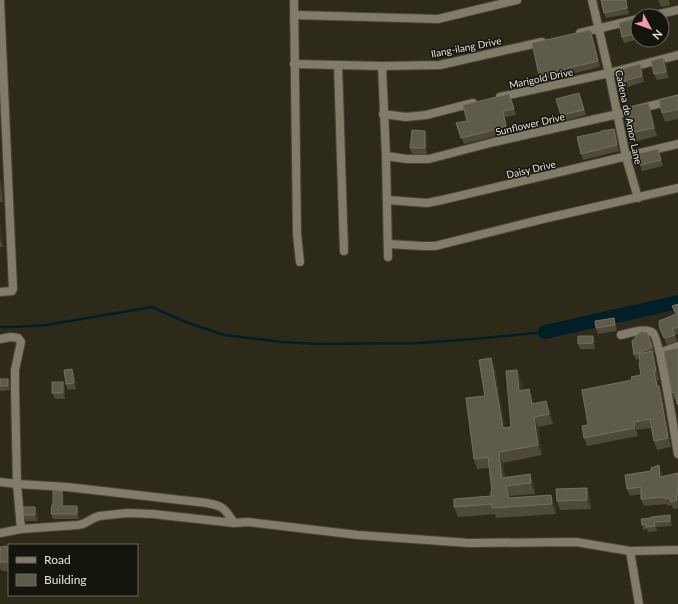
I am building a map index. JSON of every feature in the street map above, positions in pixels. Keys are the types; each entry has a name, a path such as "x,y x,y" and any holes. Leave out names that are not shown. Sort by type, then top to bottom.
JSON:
{"street":[{"path":"0,0 13,289 12,291 0,292"},
{"path":"294,0 294,64 300,262"},
{"path":"294,15 438,19 517,0"},
{"name":"Cadena de Amor Lane","path":"592,0 626,156 638,198"},
{"path":"570,35 630,21"},
{"name":"Ilang-ilang Drive","path":"294,64 382,66 440,65 548,40"},
{"name":"Marigold Drive","path":"496,98 609,73 678,55"},
{"path":"338,65 344,250"},
{"path":"382,66 388,257"},
{"name":"Sunflower Drive","path":"386,156 407,159 429,159 494,142 618,114 678,98"},
{"path":"383,114 406,117 426,115 480,102"},
{"name":"Daisy Drive","path":"387,200 427,203 678,144"},
{"path":"388,244 435,246 678,188"},
{"path":"621,335 645,330 653,333 655,336 660,353 678,454"},
{"path":"0,339 11,337 18,338 21,342 17,360 15,389 17,484 21,529"},
{"path":"660,353 678,346"},
{"path":"0,482 67,487 219,505 224,509 234,523"},
{"path":"0,533 21,529 78,525 99,516 128,513 234,523 248,522 358,535 469,543 576,542 630,551 678,550"},
{"path":"630,551 639,604"}],"building":[{"path":"601,0 626,0 627,8 604,13"},
{"path":"630,20 630,35 622,37 619,23"},
{"path":"590,30 598,61 539,75 532,43"},
{"path":"663,58 666,72 654,74 651,61"},
{"path":"640,64 642,76 617,83 615,71"},
{"path":"579,93 584,110 561,115 556,99"},
{"path":"509,94 514,109 503,111 506,127 461,138 456,123 467,121 463,105"},
{"path":"678,95 678,109 662,113 659,100"},
{"path":"648,103 654,128 630,133 623,109"},
{"path":"614,129 617,145 581,154 577,137"},
{"path":"412,130 425,131 425,148 410,148"},
{"path":"658,149 661,160 640,165 637,154"},
{"path":"678,304 678,327 672,329 675,335 664,338 660,329 659,321 676,314 672,306"},
{"path":"614,318 615,325 596,328 595,321"},
{"path":"640,332 647,332 652,347 634,355 632,341"},
{"path":"578,336 593,336 593,343 578,344"},
{"path":"678,348 677,404 675,392 672,393 664,351"},
{"path":"652,351 656,371 654,371 657,386 659,386 668,438 654,441 650,419 634,422 635,428 584,438 582,426 588,425 582,390 632,380 631,377 641,375 639,354"},
{"path":"491,358 503,428 511,427 506,371 517,370 519,391 529,389 532,404 546,401 549,414 534,417 538,445 499,452 502,478 530,474 531,483 506,486 509,498 551,495 552,504 492,508 492,504 454,507 454,499 491,496 492,491 488,457 474,459 466,398 485,396 479,360"},
{"path":"72,369 74,383 66,384 64,370"},
{"path":"0,379 8,379 8,386 0,386"},
{"path":"52,382 63,382 63,393 52,393"},
{"path":"659,465 660,477 678,473 677,500 671,502 670,498 665,499 664,497 641,499 641,487 627,489 625,475 651,471 651,468"},
{"path":"587,488 587,500 557,501 556,489"},
{"path":"53,491 62,491 62,506 77,506 77,514 51,514 53,505"},
{"path":"23,507 35,507 35,515 24,515"},
{"path":"670,515 670,521 654,522 655,526 646,527 646,524 642,525 641,519"},
{"path":"7,546 8,562 0,562 0,547"}],"waterway":[{"path":"545,332 678,302"},
{"path":"0,327 46,325 152,307 183,321 224,335 283,342 319,344 418,343 545,332"}]}
